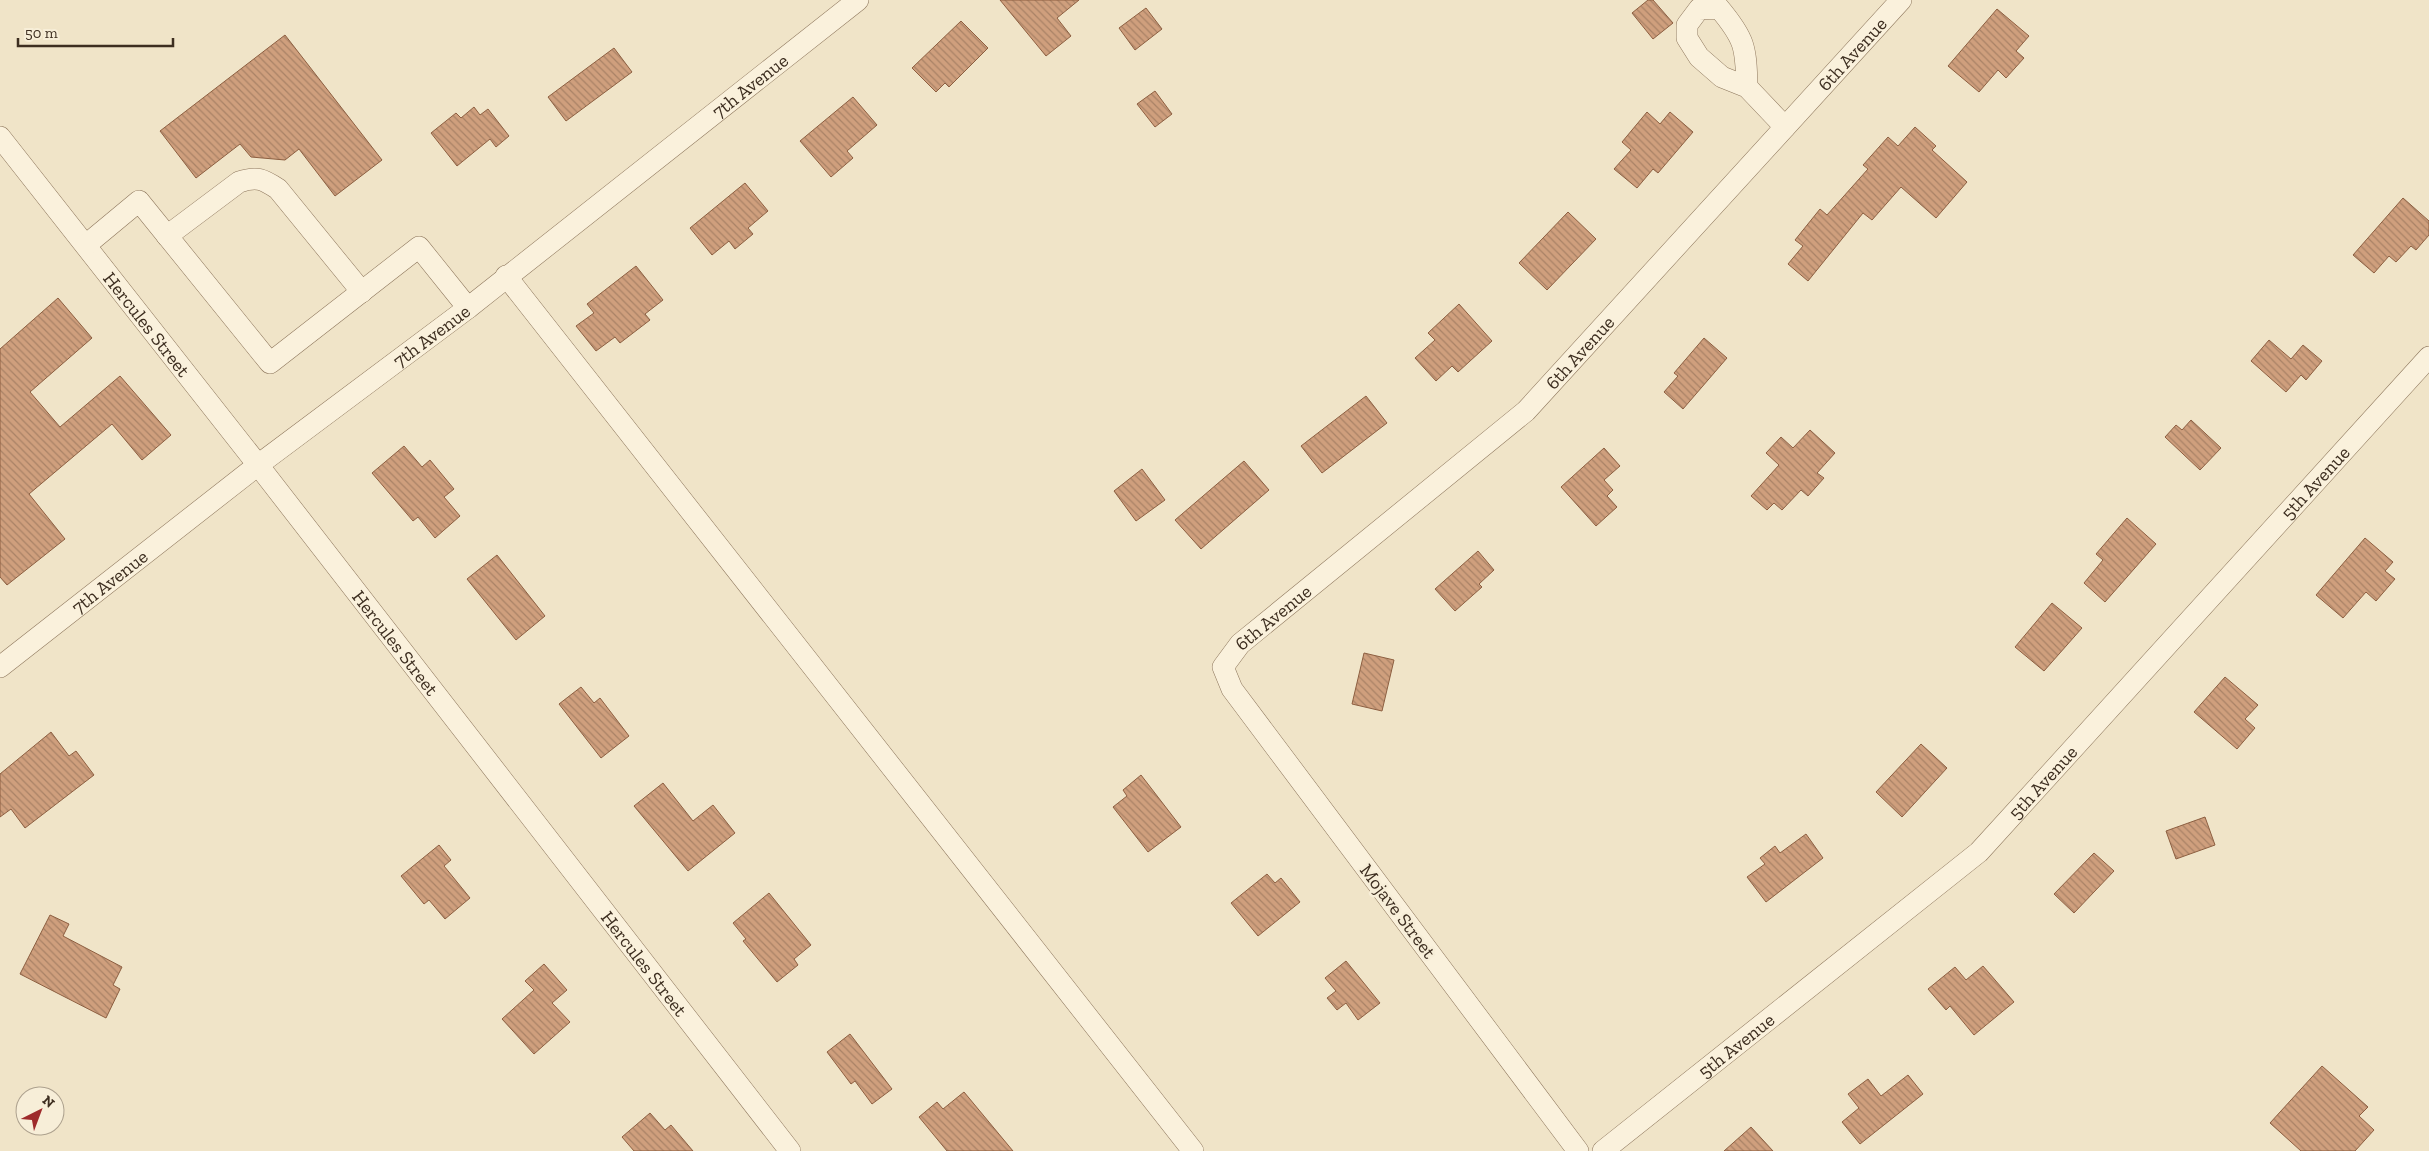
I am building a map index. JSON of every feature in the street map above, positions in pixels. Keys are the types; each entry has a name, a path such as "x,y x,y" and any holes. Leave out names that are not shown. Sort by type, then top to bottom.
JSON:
{"street":[{"name":"7th Avenue","path":"0,667 258,465 468,308 506,276 858,0"},
{"name":"6th Avenue","path":"1223,667 1240,644 1526,411 1901,0"},
{"path":"1747,87 1786,127"},
{"name":"Hercules Street","path":"0,136 258,465 790,1151"},
{"path":"167,236 239,182 252,178 265,181 278,189 289,201 362,292"},
{"path":"86,245 139,201 270,363 419,247 468,308"},
{"path":"506,276 1193,1151"},
{"name":"5th Avenue","path":"1603,1151 1979,852 2429,357"},
{"name":"Mojave Street","path":"1223,667 1232,689 1578,1151"}],"building":[{"path":"1000,0 1079,0 1057,18 1071,36 1046,56"},
{"path":"1648,0 1653,0 1673,23 1653,39 1632,13"},
{"path":"1146,8 1162,29 1135,50 1119,28"},
{"path":"1997,9 2029,36 2016,51 2024,58 2006,78 1998,70 1979,92 1948,66"},
{"path":"961,21 988,48 949,87 945,83 936,92 912,68"},
{"path":"285,35 382,160 335,196 299,149 285,160 251,157 240,144 196,178 160,131"},
{"path":"614,48 632,72 566,121 548,97"},
{"path":"1155,91 1172,114 1155,127 1137,104"},
{"path":"853,97 877,125 847,151 853,158 831,177 800,141"},
{"path":"474,107 480,115 488,109 509,136 496,147 490,139 457,166 431,133 456,113 461,118"},
{"path":"1647,112 1660,124 1670,112 1693,132 1658,173 1653,169 1637,188 1614,169 1631,150 1622,142"},
{"path":"1915,127 1936,146 1932,150 1967,182 1936,218 1901,187 1872,220 1863,213 1808,281 1788,264 1803,246 1795,240 1820,209 1827,215 1868,169 1863,165 1888,137 1898,146"},
{"path":"745,183 768,211 748,228 753,234 735,249 729,241 712,255 690,228"},
{"path":"2403,198 2429,221 2429,235 2416,250 2411,246 2396,262 2389,256 2374,273 2353,255"},
{"path":"1568,212 1596,239 1547,290 1519,263"},
{"path":"636,266 663,300 645,314 650,320 620,343 615,337 596,351 576,326 594,313 587,304"},
{"path":"58,298 92,338 30,392 60,427 120,376 171,435 142,460 112,424 29,494 65,539 7,585 0,577 0,349"},
{"path":"1459,304 1492,341 1458,372 1452,366 1436,381 1415,358 1435,340 1428,333"},
{"path":"1704,338 1727,358 1683,409 1664,392 1678,376 1674,373"},
{"path":"2269,340 2291,359 2303,345 2322,361 2306,380 2301,375 2286,392 2251,361"},
{"path":"1366,396 1387,423 1322,473 1301,446"},
{"path":"2191,420 2221,448 2200,470 2165,437 2176,425 2182,430"},
{"path":"1810,430 1835,453 1817,473 1824,478 1808,496 1801,490 1782,510 1774,503 1767,510 1751,496 1779,465 1766,453 1781,437 1793,448"},
{"path":"404,446 422,467 430,460 454,489 444,497 460,516 435,538 418,517 413,521 372,473"},
{"path":"1604,448 1620,466 1604,480 1613,490 1607,496 1617,507 1596,526 1561,487"},
{"path":"1244,461 1269,490 1201,549 1175,520"},
{"path":"1142,469 1165,500 1136,521 1114,491"},
{"path":"2127,518 2156,544 2105,602 2084,583 2103,560 2096,554"},
{"path":"2365,538 2393,562 2385,571 2395,579 2376,601 2366,592 2343,618 2316,595"},
{"path":"1478,551 1494,570 1479,584 1482,587 1455,611 1435,589"},
{"path":"497,555 545,616 516,640 467,579"},
{"path":"2052,603 2082,628 2044,671 2015,647"},
{"path":"1364,653 1394,660 1382,711 1352,704"},
{"path":"2225,677 2258,705 2245,719 2255,728 2237,749 2194,712"},
{"path":"581,687 594,703 600,698 629,736 601,758 559,704"},
{"path":"51,732 69,756 76,751 94,775 25,828 11,809 0,817 0,774"},
{"path":"1921,744 1947,768 1902,817 1876,792"},
{"path":"1141,775 1181,827 1148,852 1113,807 1127,796 1123,790"},
{"path":"663,783 693,821 713,805 735,833 688,871 634,806"},
{"path":"2205,817 2215,845 2176,859 2166,831"},
{"path":"1806,834 1823,858 1766,902 1747,877 1765,864 1760,858 1775,846 1780,853"},
{"path":"439,845 451,860 444,866 470,898 445,919 429,900 424,904 401,876"},
{"path":"2094,853 2114,871 2074,913 2054,894"},
{"path":"1267,874 1275,883 1281,878 1300,902 1258,936 1231,903"},
{"path":"769,893 811,945 794,959 798,965 777,982 743,941 746,939 733,923"},
{"path":"50,915 69,924 63,936 122,967 113,985 120,989 106,1018 20,974"},
{"path":"1346,961 1380,1003 1358,1020 1346,1003 1337,1010 1327,998 1336,991 1325,978"},
{"path":"544,964 567,990 552,1003 570,1022 534,1054 502,1019 534,990 525,981"},
{"path":"1983,966 2014,1002 1974,1035 1950,1006 1946,1010 1928,989 1955,967 1966,980"},
{"path":"850,1034 892,1089 872,1104 855,1081 851,1084 827,1052"},
{"path":"2322,1066 2368,1107 2359,1116 2374,1130 2355,1151 2301,1151 2270,1123"},
{"path":"1908,1075 1923,1094 1860,1144 1842,1122 1859,1108 1848,1094 1868,1079 1881,1096"},
{"path":"964,1092 1013,1151 947,1151 919,1117 937,1102 943,1109"},
{"path":"650,1113 665,1130 671,1125 693,1151 634,1151 622,1137"},
{"path":"1751,1127 1773,1151 1724,1151"}]}
